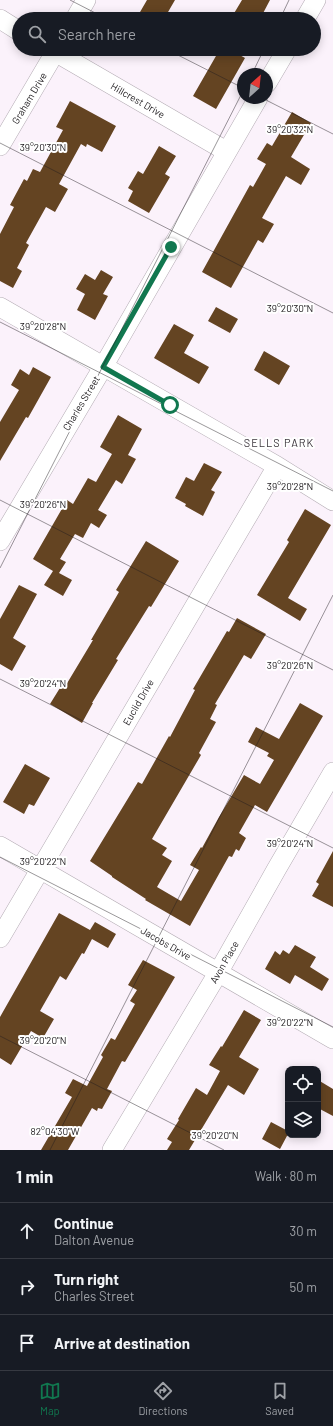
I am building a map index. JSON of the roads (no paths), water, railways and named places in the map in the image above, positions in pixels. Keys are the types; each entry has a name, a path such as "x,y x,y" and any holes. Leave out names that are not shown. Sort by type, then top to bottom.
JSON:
{"street":[{"path":"79,12 86,0"},
{"path":"309,12 316,0"},
{"path":"0,19 12,26"},
{"name":"Graham Drive","path":"0,146 51,56"},
{"name":"Hillcrest Drive","path":"64,56 226,151"},
{"path":"273,73 283,56"},
{"name":"Charles Street","path":"0,541 103,367 254,104"},
{"path":"0,306 333,500"},
{"name":"Euclid Drive","path":"0,938 276,466"},
{"name":"Avon Place","path":"112,1150 218,973 333,772"},
{"name":"Jacobs Drive","path":"0,846 333,1039"}],"district":[{"name":"SELLS PARK","path":"279,442"}]}
